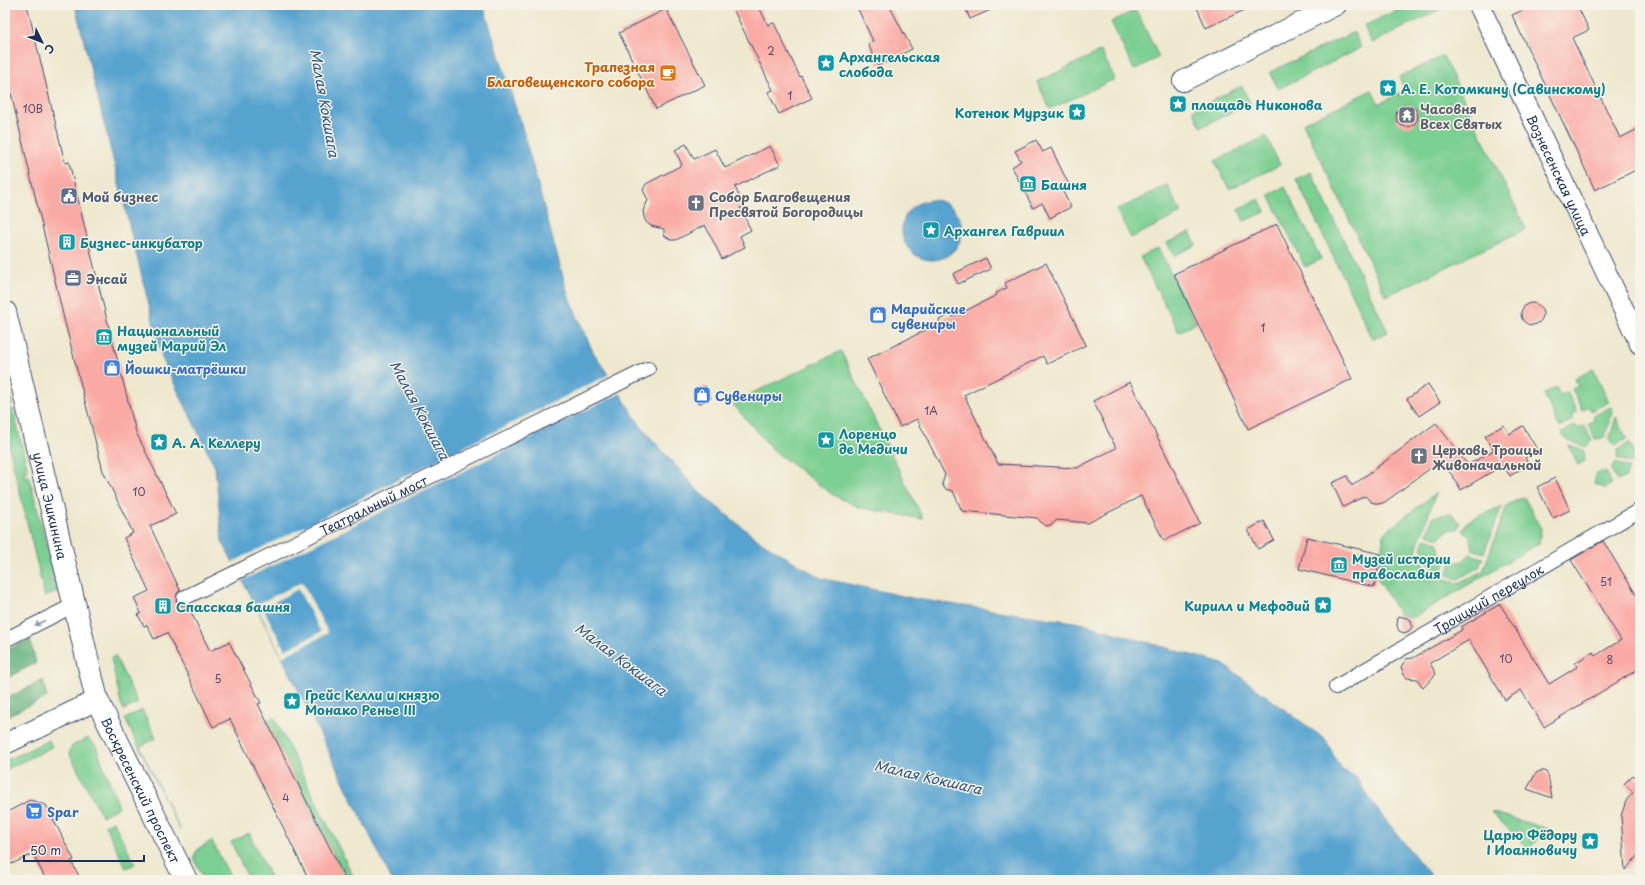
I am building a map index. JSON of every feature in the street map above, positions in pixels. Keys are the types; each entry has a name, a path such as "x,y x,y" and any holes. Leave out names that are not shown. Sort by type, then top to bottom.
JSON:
{"main road":[{"path":"1183,81 1336,5"},
{"name":"Вознесенская улица","path":"1480,5 1640,344"},
{"name":"улица Эшкинина","path":"5,312 97,700"},
{"path":"5,744 97,700"},
{"name":"Воскресенский проспект","path":"97,700 186,880"}],"street":[{"name":"Театральный мост","path":"184,598 648,369"},
{"name":"Троицкий переулок","path":"1336,687 1640,510"},
{"path":"5,640 74,605"}],"green space":[{"path":"1407,5 1449,5 1372,43 1364,26"},
{"path":"1136,10 1159,57 1134,70 1111,22"},
{"path":"1354,32 1361,48 1278,89 1270,72"},
{"path":"1101,51 1115,79 1050,109 1037,82"},
{"path":"1443,56 1526,229 1386,296 1303,123 1372,90 1379,104 1405,90 1399,77"},
{"path":"1242,86 1250,103 1201,127 1193,110"},
{"path":"1266,136 1280,165 1229,189 1215,161"},
{"path":"1311,172 1388,332 1373,339 1296,179"},
{"path":"1167,185 1181,213 1131,238 1117,210"},
{"path":"1285,187 1321,259 1305,267 1269,195"},
{"path":"1259,199 1265,212 1244,221 1238,209"},
{"path":"1190,232 1196,245 1174,256 1167,243"},
{"path":"1158,248 1196,323 1179,332 1140,257"},
{"path":"841,351 923,519 861,508 833,495 774,451 732,403"},
{"path":"1593,369 1609,402 1591,411 1589,406 1582,410 1572,389 1578,386 1575,379"},
{"path":"5,376 12,405 7,406 9,410 13,409 28,471 23,472 25,477 29,476 54,576 49,578 50,581 55,580 57,592 45,597 5,430"},
{"path":"1556,387 1560,395 1567,392 1577,412 1571,415 1573,420 1559,427 1544,394"},
{"path":"1611,407 1613,412 1604,438 1595,439 1588,424 1595,420 1593,416"},
{"path":"1616,417 1627,439 1615,445 1609,440"},
{"path":"1575,425 1578,429 1584,426 1592,441 1586,447 1566,440 1562,432"},
{"path":"1630,443 1634,453 1631,463 1618,459 1617,450"},
{"path":"1569,446 1584,451 1585,461 1578,465"},
{"path":"1616,463 1629,468 1626,477 1617,481 1611,469"},
{"path":"1597,472 1606,472 1612,484 1604,488 1594,484"},
{"path":"1436,493 1416,550 1429,574 1458,583 1483,571 1507,505 1524,497 1541,529 1539,543 1412,618 1400,615 1378,579 1384,533"},
{"path":"1502,506 1484,553 1472,549 1470,538 1463,531 1468,521"},
{"path":"1451,513 1460,523 1458,529 1448,530 1440,538 1427,534 1433,517"},
{"path":"1425,538 1438,542 1440,554 1446,561 1442,573 1433,570 1422,550"},
{"path":"1470,554 1483,558 1479,567 1458,579 1447,575 1451,563 1463,561"},
{"path":"30,639 36,663 5,679 5,651"},
{"path":"115,656 138,703 124,710 121,704 111,658"},
{"path":"43,680 47,697 5,717 5,699"},
{"path":"142,710 156,738 140,747 180,830 125,719"},
{"path":"274,717 355,880 346,880 266,721"},
{"path":"88,738 96,746 119,807 102,816 69,753 72,746"},
{"path":"49,740 52,747 5,770 5,761"},
{"path":"1491,812 1548,829 1529,849"},
{"path":"113,821 135,864 126,868 105,825"},
{"path":"249,833 270,877 263,880 249,880 231,842"},
{"path":"212,841 232,880 205,880 198,867 195,853 198,849"}],"water":[{"name":"Малая Кокшага","path":"75,5 483,5 524,134 568,295 592,350 642,428 701,494 758,540 821,578 916,599 1080,623 1223,664 1326,740 1340,768 1356,777 1376,808 1434,880 392,880 282,657 222,541 215,467 162,358"},
{"path":"932,200 948,205 953,209 957,214 962,230 957,246 953,251 948,255 932,260 916,255 911,251 907,246 902,230 907,214 911,209 916,205"}],"pier":[{"path":"610,374 621,393 241,581 231,563"},
{"path":"302,582 328,633 282,657 256,605","holes":["298,589 321,632 285,650 263,608"]}],"building":[{"path":"5,5 27,5 65,163 69,162 136,432 176,514 150,526 180,590 177,594 176,601 180,605 188,606 210,651 229,642 261,703 258,704 346,880 309,880 230,719 213,727 167,633 154,639 147,625 144,626 138,615 141,613 134,598 149,591 124,538 133,533 103,471 65,323 5,68"},
{"path":"731,5 758,5 768,25 774,23 800,77 801,76 812,98 779,114 768,92 773,90"},
{"path":"856,5 889,5 912,49 878,66 868,44 873,41"},
{"path":"964,5 1002,5 970,19"},
{"path":"1196,5 1255,5 1206,28"},
{"path":"1534,5 1577,5 1589,30 1572,38 1620,138 1640,128 1640,168 1595,190 1512,15"},
{"name":"Трапезная Благовещенского собора","path":"666,9 705,85 656,109 619,33"},
{"name":"Часовня Всех Святых","path":"1407,105 1415,108 1418,116 1415,124 1407,127 1399,124 1396,116 1399,108"},
{"path":"1036,140 1043,152 1051,148 1071,189 1063,192 1071,207 1050,218 1042,203 1033,208 1012,167 1021,161 1015,151"},
{"name":"Собор Благовещения Пресвятой Богородицы","path":"686,144 694,159 715,149 725,168 770,146 780,165 735,187 744,206 740,208 751,230 740,236 745,247 722,259 705,225 676,240 671,240 664,235 664,229 651,226 646,222 644,217 643,211 648,200 643,190 646,184 682,165 675,150"},
{"path":"1277,224 1352,379 1248,429 1174,274"},
{"path":"986,258 991,269 958,284 953,274"},
{"path":"1046,263 1086,345 1047,364 1043,356 964,395 998,464 1077,468 1116,448 1093,401 1130,382 1200,523 1164,541 1141,496 1088,523 1057,520 1047,526 1037,518 962,511 953,491 945,489 942,484 945,475 917,419 900,427 867,359 940,323 939,320 952,314 953,317 997,295 996,293 1007,288 1005,283"},
{"path":"1532,303 1540,306 1543,314 1540,322 1532,325 1524,322 1521,314 1524,306"},
{"path":"1428,384 1440,402 1419,416 1407,399"},
{"name":"Сувениры","path":"705,386 711,398 698,404 693,392"},
{"path":"1436,423 1468,465 1494,450 1485,436 1504,425 1509,434 1523,426 1538,451 1525,458 1529,464 1510,476 1503,465 1461,490 1452,475 1440,461 1385,502 1379,504 1371,502 1365,496 1343,507 1332,483 1347,476 1352,486"},
{"path":"1555,478 1570,510 1553,518 1537,487"},
{"path":"1264,521 1274,540 1258,549 1248,530"},
{"name":"Музей истории православия","path":"1307,537 1381,554 1374,587 1299,569"},
{"path":"1603,541 1640,601 1640,668 1544,727 1521,690 1505,700 1469,640 1430,663 1436,674 1423,688 1417,679 1407,678 1404,675 1401,667 1406,659 1413,658 1462,630 1461,627 1500,604 1549,684 1577,667 1575,663 1593,652 1595,656 1621,640 1571,560"},
{"path":"1398,616 1411,620 1412,627 1409,631 1404,633 1399,631 1397,626"},
{"path":"1545,771 1548,775 1552,798 1527,789 1536,773"},
{"path":"1633,775 1640,782 1640,853 1625,870 1621,816 1626,801 1633,792 1624,784"},
{"path":"30,800 46,805 74,860 71,861 81,880 46,880 33,854 5,867 5,813"}],"place":[{"name":"Архангельская слобода","path":"826,63"},
{"name":"Трапезная Благовещенского собора","path":"668,73"},
{"name":"А. Е. Котомкину (Савинскому)","path":"1388,88"},
{"name":"площадь Никонова","path":"1178,104"},
{"name":"Котенок Мурзик","path":"1077,112"},
{"name":"Часовня Всех Святых","path":"1407,115"},
{"name":"Башня","path":"1028,184"},
{"name":"Мой бизнес","path":"69,196"},
{"name":"Собор Благовещения Пресвятой Богородицы","path":"696,203"},
{"name":"Архангел Гавриил","path":"931,230"},
{"name":"Бизнес-инкубатор","path":"67,242"},
{"name":"Энсай","path":"73,278"},
{"name":"Марийские сувениры","path":"878,315"},
{"name":"Национальный музей Марий Эл","path":"104,337"},
{"name":"Йошки-матрёшки","path":"112,368"},
{"name":"Сувениры","path":"702,395"},
{"name":"Лоренцо де Медичи","path":"826,440"},
{"name":"А. А. Келлеру","path":"159,442"},
{"name":"Церковь Троицы Живоначальной","path":"1419,456"},
{"name":"Музей истории православия","path":"1339,565"},
{"name":"Кирилл и Мефодий","path":"1323,605"},
{"name":"Спасская башня","path":"163,606"},
{"name":"Грейс Келли и князю Монако Ренье III","path":"292,701"},
{"name":"Spar","path":"34,811"},
{"name":"Царю Фёдору I Иоанновичу","path":"1590,841"}]}
